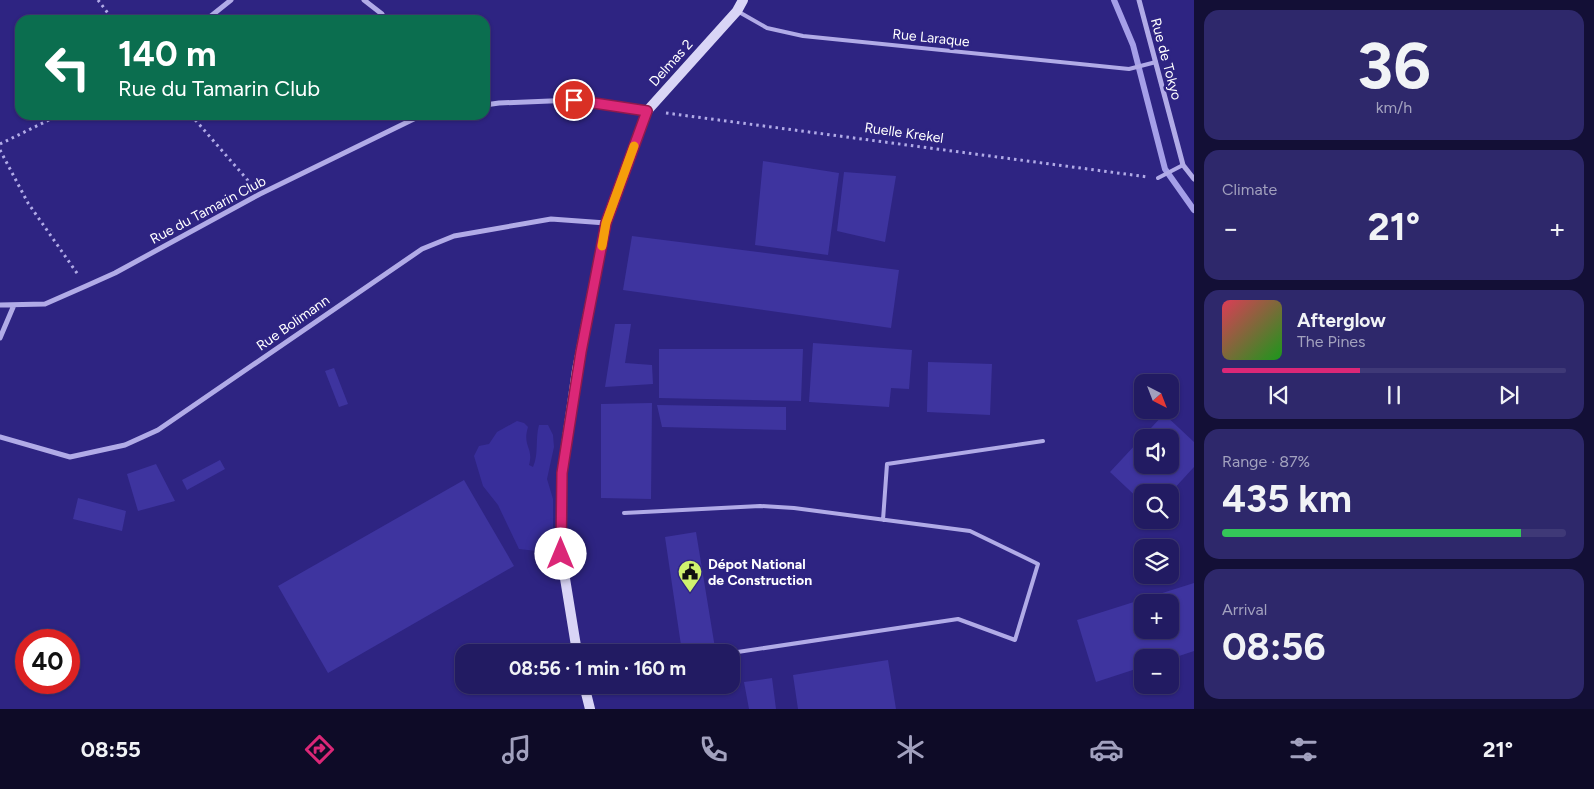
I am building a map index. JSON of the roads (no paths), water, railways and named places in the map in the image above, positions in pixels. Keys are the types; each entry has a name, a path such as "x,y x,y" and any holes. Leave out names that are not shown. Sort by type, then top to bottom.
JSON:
{"street":[{"path":"212,15 231,0"},
{"path":"364,0 382,15"},
{"name":"Delmas 2","path":"576,644 561,554 562,473 577,370 606,223 647,111 737,12 743,0"},
{"name":"Rue de Tokyo","path":"1139,0 1183,165 1194,179"},
{"path":"490,104 574,100 647,111"},
{"name":"Rue du Tamarin Club","path":"0,304 45,304 86,286 114,273 260,194 412,120"},
{"name":"Rue Bolimann","path":"0,437 70,457 125,445 158,430 422,249 454,236 551,219 606,223"},
{"path":"0,338 14,305"},
{"path":"586,694 590,709"}],"lane":[{"name":"Rue Laraque","path":"737,12 768,28 803,36 1129,69 1156,62"},
{"path":"1158,178 1183,165"},
{"path":"882,520 887,464 1043,441"},
{"path":"624,513 760,506 794,508 970,531 1038,564 1015,640 958,619 740,652"}],"waterway":[{"path":"1114,0 1133,45 1165,169 1194,210"}],"place":[{"name":"Dépot National de Construction","path":"690,593"}]}
